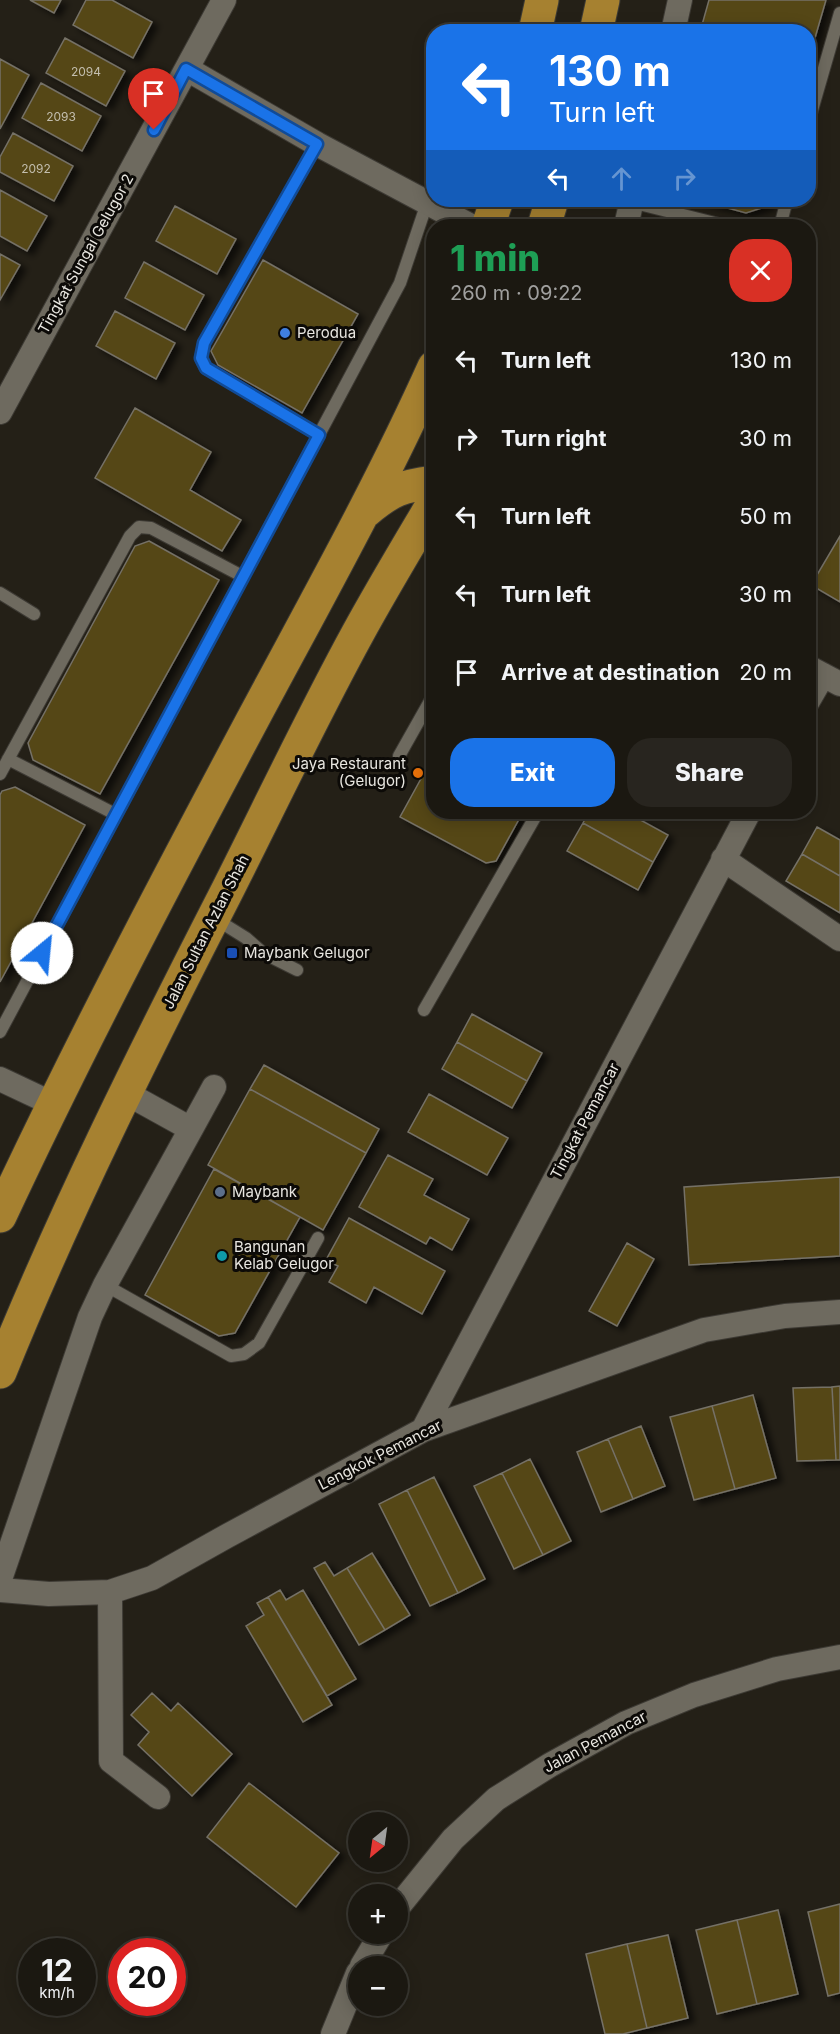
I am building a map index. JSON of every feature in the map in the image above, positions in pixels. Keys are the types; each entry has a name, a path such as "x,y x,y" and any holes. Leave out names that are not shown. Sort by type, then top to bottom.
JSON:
{"highway":[{"path":"537,24 542,0"},
{"path":"598,24 603,0"},
{"path":"0,1216 53,1104 139,934 365,512 426,384"},
{"path":"409,421 411,435 426,460"},
{"path":"365,512 396,490 405,486 426,483"},
{"name":"Jalan Sultan Azlan Shah","path":"0,1372 28,1303 126,1093 213,917 358,633 426,516"}],"street":[{"name":"Tingkat Sungai Gelugor 2","path":"0,412 224,0"},
{"path":"675,24 680,0"},
{"path":"186,69 317,144 426,202"},
{"path":"435,207 458,219"},
{"path":"816,688 824,675"},
{"name":"Tingkat Pemancar","path":"423,1430 745,819"},
{"path":"723,859 840,939"},
{"path":"0,1079 53,1104"},
{"path":"0,1579 90,1317 105,1285 214,1087"},
{"path":"126,1093 191,1130"},
{"name":"Lengkok Pemancar","path":"0,1590 49,1594 110,1593 162,1573 423,1430 704,1330 785,1316 840,1312"},
{"path":"110,1593 111,1761 158,1797"},
{"name":"Jalan Pemancar","path":"408,1895 453,1839 496,1799 550,1765 626,1723 694,1695 777,1670 840,1657"},
{"path":"333,2034 348,1997"}],"lane":[{"path":"816,96 840,13"},
{"path":"317,144 204,343 201,358 206,368 319,435"},
{"path":"0,1032 400,283 426,206"},
{"path":"655,207 700,219"},
{"path":"0,774 130,536 139,527 151,528 243,576"},
{"path":"0,593 34,614"},
{"path":"399,756 426,708"},
{"path":"8,759 115,814"},
{"path":"424,1010 534,819"},
{"path":"213,917 246,938 263,953 297,970"},
{"path":"105,1285 231,1356 244,1354 259,1343 318,1238"}],"building":[{"path":"30,0 61,0 54,13"},
{"path":"86,0 112,0 152,22 133,58 73,25"},
{"path":"709,0 826,0 816,34 816,24 702,24"},
{"path":"65,38 125,71 106,106 46,73"},
{"path":"0,59 29,75 0,129"},
{"path":"41,83 101,116 82,151 22,118"},
{"path":"13,133 73,166 54,201 0,172 0,157"},
{"path":"0,190 47,216 27,251 0,236"},
{"path":"175,206 236,239 217,274 156,241"},
{"path":"724,207 765,207 746,213"},
{"path":"0,254 20,265 0,300"},
{"path":"263,260 358,314 302,413 218,365 211,351"},
{"path":"144,262 204,295 185,330 125,298"},
{"path":"115,311 175,343 156,379 96,346"},
{"path":"135,408 211,452 190,490 241,520 222,551 95,478"},
{"path":"840,536 840,602 816,588 816,577"},
{"path":"149,541 219,580 100,794 33,760 28,743 135,546"},
{"path":"426,770 426,819 519,819 496,861 486,863 400,817"},
{"path":"15,787 85,825 0,982 0,795 2,791"},
{"path":"585,819 639,819 668,835 653,862 583,823"},
{"path":"583,823 653,862 638,890 567,851"},
{"path":"817,827 840,840 840,876 802,854"},
{"path":"802,854 840,876 840,913 786,881"},
{"path":"472,1014 542,1053 527,1081 457,1042"},
{"path":"457,1042 527,1081 512,1108 442,1069"},
{"path":"264,1065 379,1129 366,1153 250,1089"},
{"path":"250,1089 366,1153 323,1230 208,1165"},
{"path":"429,1094 508,1138 487,1175 408,1132"},
{"path":"388,1155 433,1179 424,1195 469,1219 452,1250 430,1237 426,1244 359,1207"},
{"name":"Bangunan Kelab Gelugor","path":"214,1169 300,1217 235,1333 219,1336 145,1295"},
{"path":"840,1177 840,1256 689,1265 684,1187"},
{"path":"349,1218 445,1271 422,1314 374,1287 366,1303 329,1282 338,1266 326,1260"},
{"path":"627,1243 654,1259 617,1326 589,1311"},
{"path":"840,1386 840,1460 836,1460 832,1387"},
{"path":"832,1387 836,1460 797,1461 793,1388"},
{"path":"753,1395 776,1478 735,1489 712,1406"},
{"path":"712,1406 735,1489 694,1500 670,1417"},
{"path":"641,1426 665,1486 633,1499 608,1439"},
{"path":"608,1439 633,1499 601,1512 577,1452"},
{"path":"530,1459 571,1541 543,1555 502,1473"},
{"path":"502,1473 543,1555 514,1569 474,1486"},
{"path":"434,1477 485,1579 458,1593 407,1490"},
{"path":"407,1490 458,1593 430,1606 379,1504"},
{"path":"372,1553 410,1615 385,1630 347,1568"},
{"path":"325,1562 334,1576 347,1568 385,1630 359,1645 314,1568"},
{"path":"280,1590 286,1600 303,1590 356,1679 327,1696 268,1597"},
{"path":"268,1597 332,1705 303,1722 246,1626 264,1615 257,1603"},
{"path":"152,1693 171,1711 178,1703 232,1754 192,1796 138,1745 149,1732 131,1715"},
{"path":"249,1783 339,1853 296,1907 207,1837"},
{"path":"840,1904 840,1993 828,1996 808,1912"},
{"path":"778,1910 798,1994 757,2004 737,1920"},
{"path":"737,1920 757,2004 717,2014 696,1930"},
{"path":"668,1935 688,2018 647,2028 627,1944"},
{"path":"627,1944 647,2028 623,2034 605,2034 586,1954"}],"place":[{"name":"Perodua","path":"285,333"},
{"name":"Jaya Restaurant (Gelugor)","path":"418,773"},
{"name":"Maybank Gelugor","path":"232,953"},
{"name":"Maybank","path":"220,1192"},
{"name":"Bangunan Kelab Gelugor","path":"222,1256"}],"route":[{"path":"42,953 319,435 206,368 201,358 204,343 317,144 186,69 154,130"}]}
